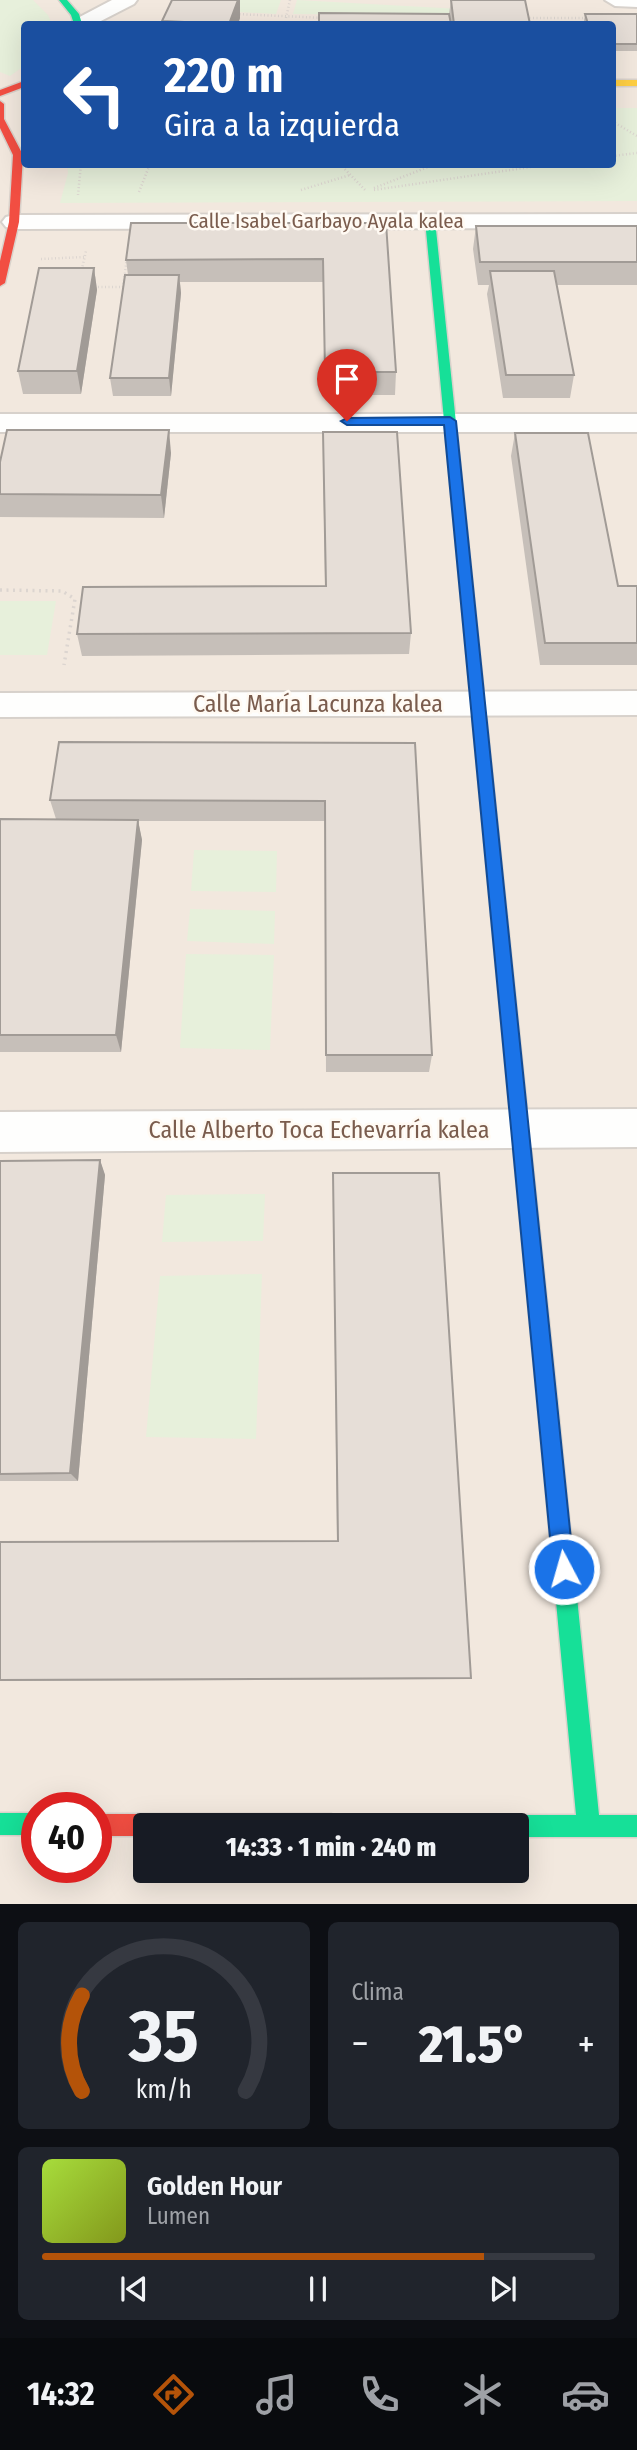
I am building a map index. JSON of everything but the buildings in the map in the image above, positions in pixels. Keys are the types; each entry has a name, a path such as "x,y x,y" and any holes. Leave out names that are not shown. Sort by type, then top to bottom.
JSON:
{"street":[{"path":"63,0 78,21"},
{"path":"85,21 127,0"},
{"path":"615,0 637,1"},
{"path":"616,69 637,69"},
{"path":"616,83 637,83"},
{"path":"0,93 21,85"},
{"path":"0,104 0,119 18,155 14,222 0,283"},
{"path":"430,220 589,1826"},
{"name":"Calle Isabel Garbayo Ayala kalea","path":"14,222 637,222"},
{"path":"0,423 637,423"},
{"name":"Calle María Lacunza kalea","path":"0,705 637,703"},
{"name":"Calle Alberto Toca Echevarría kalea","path":"0,1132 637,1128"},
{"path":"0,1824 21,1824"},
{"path":"112,1825 133,1825"},
{"path":"529,1826 637,1826"}],"path":[{"path":"286,18 290,0"},
{"path":"235,14 328,18"},
{"path":"524,21 524,18 592,18"},
{"path":"616,123 637,136"},
{"path":"616,156 637,153"},
{"path":"77,204 81,168"},
{"path":"138,195 148,168"},
{"path":"344,168 366,191"},
{"path":"366,191 426,168"},
{"path":"366,191 524,168"},
{"path":"291,194 350,175"},
{"path":"81,277 86,248"},
{"path":"90,287 123,286 128,251"},
{"path":"41,259 84,257"},
{"path":"0,590 62,591 75,599 64,665"}],"shaded area":[{"path":"0,0 637,0 637,1904 0,1904"}],"green space":[{"path":"0,0 33,0 51,21 21,21 21,68 10,76 0,72"},
{"path":"189,0 281,0 276,14 185,9"},
{"path":"297,0 516,12 517,16 293,14"},
{"path":"616,108 637,108 637,201 60,203 67,168 616,168"},
{"path":"0,601 56,601 47,655 0,655"},
{"path":"194,850 277,851 276,892 191,891"},
{"path":"190,909 275,911 274,944 187,941"},
{"path":"186,954 274,955 270,1050 180,1048"},
{"path":"265,1194 263,1241 162,1242 166,1195"},
{"path":"262,1274 256,1439 146,1437 160,1276"}],"traffic: fast":[{"path":"63,0 75,14 77,21"},
{"path":"430,220 499,916"},
{"path":"547,1399 589,1826"},
{"path":"0,1824 21,1824"},
{"path":"529,1826 637,1826"}],"traffic: slow":[{"path":"616,83 637,83"},
{"path":"499,916 547,1399"}],"traffic: jam":[{"path":"0,93 21,85"},
{"path":"0,104 0,119 18,155 14,222 0,283"},
{"path":"112,1825 133,1825"}],"route":[{"path":"347,421 450,421 564,1569"}]}
